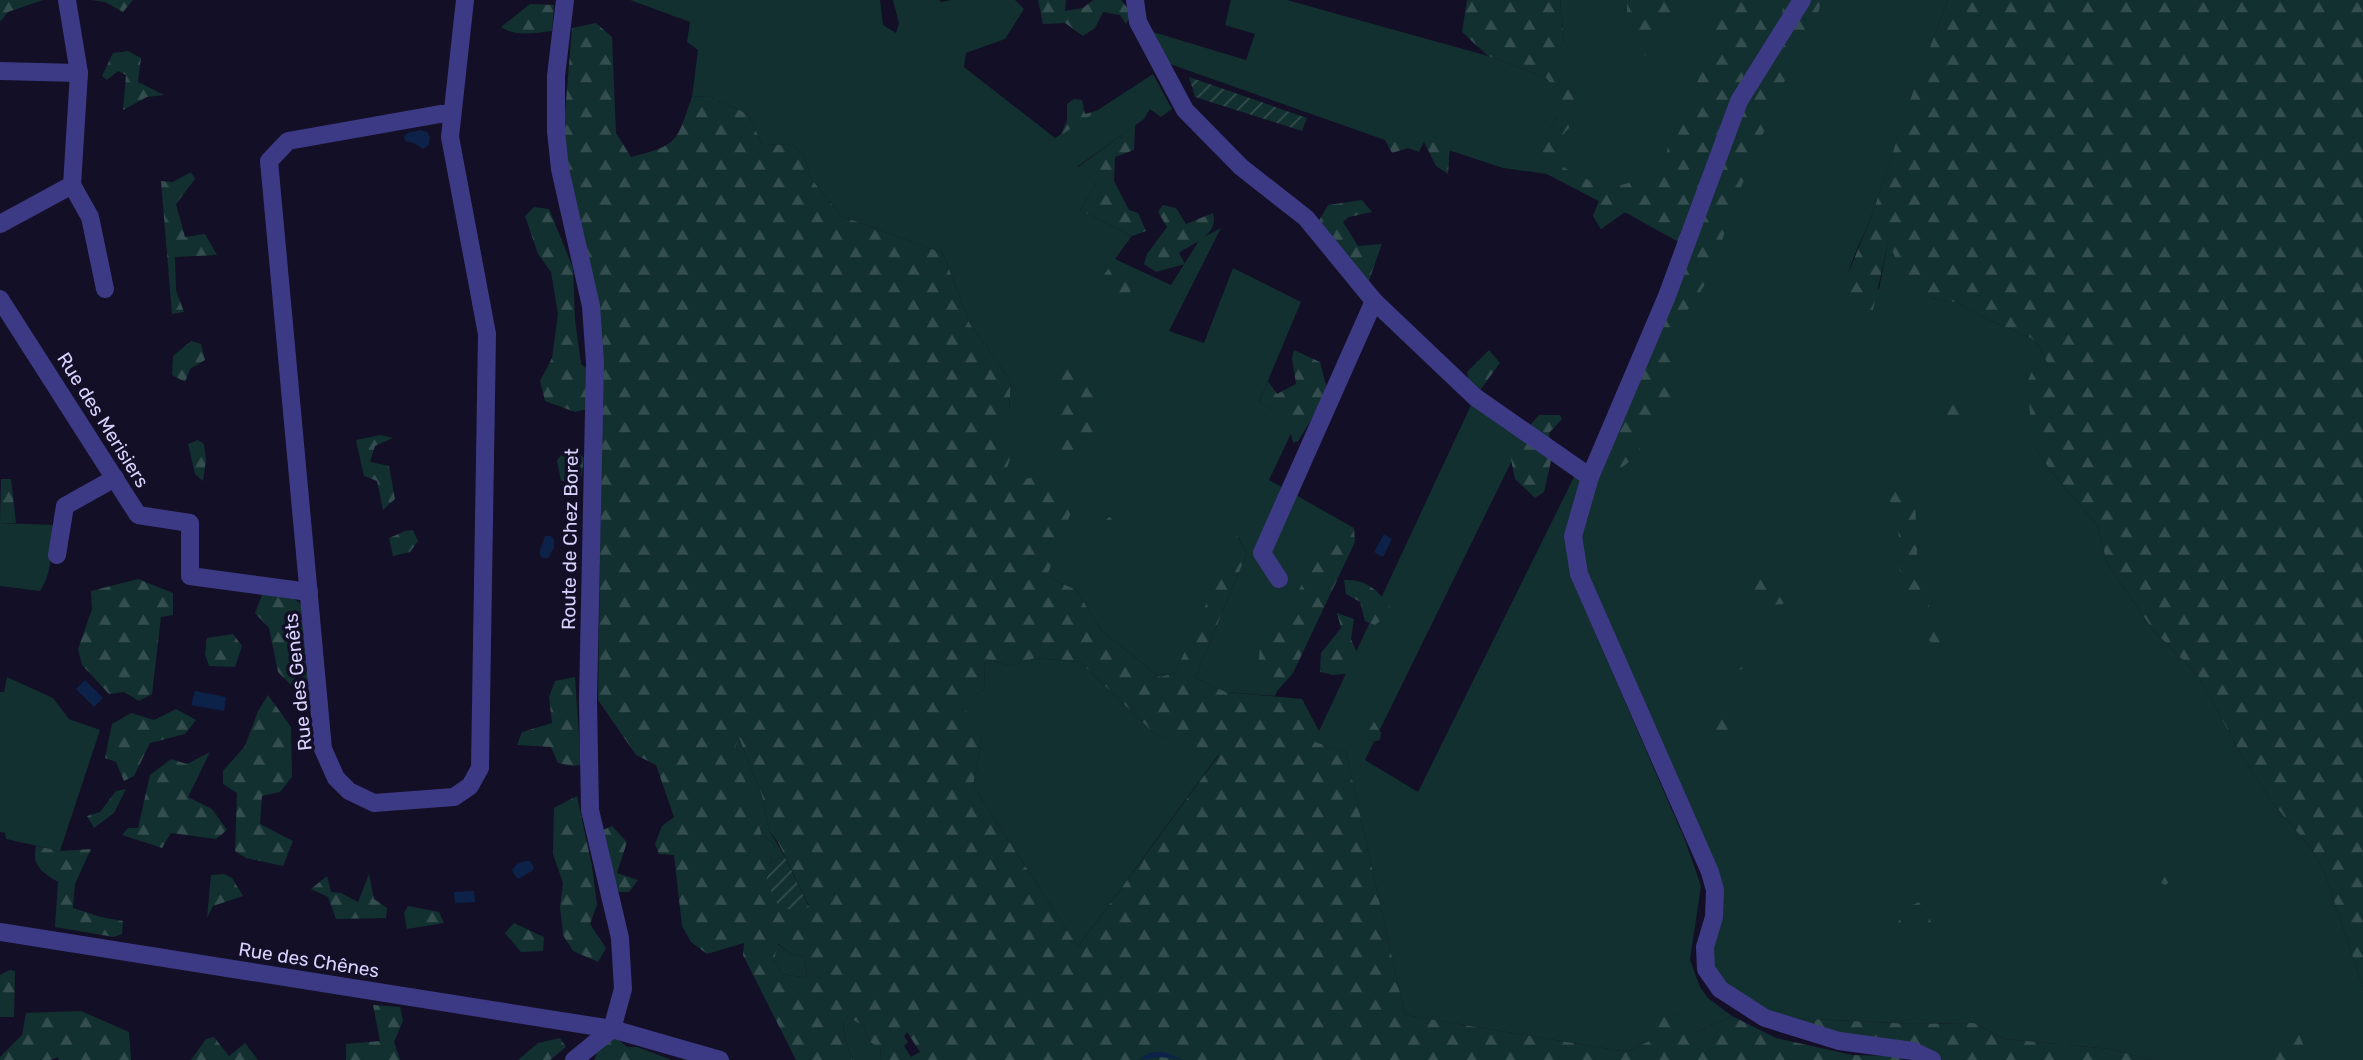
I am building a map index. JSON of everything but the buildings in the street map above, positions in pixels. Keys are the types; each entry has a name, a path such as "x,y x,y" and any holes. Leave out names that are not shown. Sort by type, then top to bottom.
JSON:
{"street":[{"path":"67,0 79,73 72,186 90,217 105,289"},
{"name":"Rue des Genêts","path":"451,114 288,141 269,161 323,749 336,778 349,791 374,803 454,797 470,786 480,768 486,334 450,137 465,0"},
{"name":"Route de Chez Boret","path":"565,0 556,76 556,131 560,169 591,306 595,363 588,700 590,810 620,938 623,989 612,1029"},
{"path":"1135,0 1138,22 1185,110 1241,167 1306,218 1374,301 1475,397 1590,477"},
{"path":"1802,0 1739,101 1667,296 1590,477 1573,536 1579,574 1710,872 1715,890 1714,918 1705,947 1706,969 1720,989 1765,1018 1839,1041 1913,1051 1932,1060"},
{"path":"0,71 79,73"},
{"path":"0,223 72,186"},
{"name":"Rue des Merisiers","path":"0,299 138,515 190,523 190,576 309,592"},
{"path":"1279,579 1262,553 1374,301"},
{"path":"57,555 65,506 115,478"},
{"name":"Rue des Chênes","path":"0,932 612,1029 720,1060"},
{"path":"574,1060 612,1029"}],"green space":[{"path":"0,0 43,0 8,12 0,22"},
{"path":"91,0 133,0 123,12 105,2"},
{"path":"630,0 880,0 883,25 896,33 899,23 893,0 1015,0 1024,9 1005,39 966,53 964,67 1055,138 1153,74 1172,109 1161,117 1150,109 1144,119 1077,167 1096,184 1080,210 1132,236 1115,259 1171,285 1200,239 1221,228 1169,331 1204,343 1233,268 1301,302 1259,402 1296,423 1269,480 1354,528 1275,696 1226,692 1195,678 1247,553 1238,537 1175,673 1160,677 1102,631 1076,590 1047,576 1000,485 987,433 1009,410 1011,381 970,324 943,253 841,216 810,177 804,155 793,145 762,144 748,114 708,96 692,97 698,50 687,42 690,22"},
{"path":"1038,0 1066,0 1065,11 1083,8 1093,0 1121,0 1132,14 1126,24 1120,15 1103,12 1095,28 1083,36 1065,23 1043,24"},
{"path":"1231,0 1287,0 1488,56 1545,77 1558,90 1558,115 1549,131 1569,128 1554,59 1564,40 1560,0 1948,0 1873,212 1850,268 1844,303 1879,289 1888,242 1932,298 1958,303 2031,338 2039,346 2048,365 2033,444 2050,470 2097,525 2107,563 2153,630 2197,674 2242,756 2273,803 2313,851 2325,874 2363,988 2363,1060 2152,1060 2110,1049 2005,1039 1974,1023 1912,1024 1792,1018 1742,1003 1706,969 1715,890 1573,536 1686,246 1625,212 1601,229 1593,216 1599,201 1547,174 1503,168 1424,142 1419,152 1164,62 1153,32 1246,60 1255,34 1225,25"},
{"path":"1467,0 1560,0 1564,40 1555,59 1579,84 1569,128 1559,139 1556,163 1592,181 1611,186 1630,182 1639,175 1654,172 1664,166 1668,146 1675,141 1698,90 1697,83 1717,21 1719,0 1750,0 1751,7 1762,19 1782,12 1785,0 1821,0 1816,24 1792,63 1730,214 1713,271 1694,302 1665,337 1673,369 1673,403 1639,438 1640,452 1619,469 1603,469 1595,465 1686,246 1625,212 1601,229 1593,216 1599,201 1547,174 1542,153 1558,115 1557,90 1545,77 1488,56 1462,32"},
{"path":"1627,0 1675,0 1669,27 1650,56 1635,54 1627,33"},
{"path":"1948,0 2363,0 2363,988 2325,874 2313,851 2273,803 2242,756 2197,674 2153,630 2107,563 2097,525 2050,470 2033,444 2027,383 2032,371 2048,365 2039,346 2031,338 1958,303 1932,298 1910,286 1888,243 1873,310 1851,313 1844,303 1843,286 1872,215 1914,89"},
{"path":"530,4 554,5 552,31 519,33 501,27"},
{"path":"596,23 612,37 616,133 631,157 668,144 679,132 692,97 708,96 748,114 762,144 793,145 804,155 810,177 841,216 943,253 970,324 1011,381 1009,410 988,433 1010,459 1001,485 1045,474 1076,499 1047,576 1076,590 1102,631 1160,677 1175,673 1237,536 1247,553 1195,678 1226,692 1302,699 1319,731 1315,742 1346,752 1405,1015 1627,1052 1651,1040 1656,1007 1676,1007 1697,1032 1732,1016 1776,1038 1852,1055 1891,1056 1905,1060 880,1060 881,1049 870,1042 864,1026 847,1017 843,1023 852,1060 796,1060 743,955 744,943 707,954 691,942 682,926 674,855 659,854 655,844 662,826 674,817 656,765 636,755 598,700 602,417 587,409 575,412 545,401 540,381 552,358 558,314 551,272 538,254 525,216 534,207 549,209 573,268 575,320 581,364 600,380 572,200 564,125 572,28","holes":["1035,658 1080,662 1155,734 1219,755 1078,947 973,786 982,740 962,704 984,690 985,659 1011,666","739,738 762,796 769,830 779,844 809,906 766,881 775,844 762,835 735,747","778,944 792,954 805,956 807,978 782,974 774,960","907,1032 920,1052 911,1057 904,1046 908,1042 904,1036"]},
{"path":"128,51 141,58 138,82 164,95 147,97 123,110 126,75 118,71 107,80 102,76 113,53"},
{"path":"1189,77 1307,118 1302,131 1195,97"},
{"path":"1074,99 1082,100 1085,114 1099,110 1061,135 1067,120 1067,104"},
{"path":"1135,125 1134,150 1115,157 1114,181 1129,210 1138,213 1146,231 1132,236 1080,210 1096,184 1077,168"},
{"path":"1394,129 1404,131 1408,148 1392,153 1385,140"},
{"path":"1437,136 1450,146 1448,174 1436,166 1424,142"},
{"path":"191,172 195,179 176,204 185,237 205,234 217,255 175,257 176,290 184,312 172,314 161,181 173,182"},
{"path":"1362,200 1372,212 1349,217 1343,222 1358,246 1382,244 1368,283 1317,224 1328,205"},
{"path":"1163,205 1176,208 1186,224 1213,213 1214,221 1204,237 1179,253 1185,264 1156,272 1144,264 1147,254 1167,227 1158,212"},
{"path":"1112,265 1129,277 1131,296 1120,307 1111,305 1099,291 1105,273"},
{"path":"191,341 201,344 205,360 190,369 185,382 172,375 173,356"},
{"path":"1294,350 1320,362 1328,393 1298,441 1293,443 1288,419 1259,402 1268,381 1277,394 1296,384 1292,359"},
{"path":"1489,350 1500,363 1480,390 1469,382 1467,372"},
{"path":"1071,354 1089,380 1118,387 1093,405 1108,432 1077,436 1076,461 1059,464 1054,412 1068,391 1054,373"},
{"path":"1953,397 1961,406 1960,416 1953,416 1942,422 1938,400"},
{"path":"1472,403 1523,438 1365,760 1418,792 1577,471 1581,478 1568,550 1573,582 1685,840 1701,886 1690,960 1700,987 1708,998 1732,1016 1697,1032 1651,1040 1627,1052 1405,1015 1346,752 1314,742"},
{"path":"1539,415 1560,415 1562,419 1549,433 1551,461 1544,492 1535,498 1515,479 1509,450"},
{"path":"380,435 393,438 375,446 370,462 389,466 395,499 383,510 377,481 364,476 356,440"},
{"path":"198,440 204,444 206,460 203,481 195,474 188,444"},
{"path":"566,450 576,451 584,458 581,480 561,481 557,460"},
{"path":"1894,478 1904,478 1915,497 1918,576 1932,583 1928,614 1915,606 1898,566 1896,512 1886,494"},
{"path":"1,479 11,479 16,523 0,523"},
{"path":"1109,517 1119,523 1117,532 1103,537 1098,527"},
{"path":"0,523 53,525 50,568 40,591 0,586"},
{"path":"1354,528 1355,542 1293,673 1278,690 1257,679 1260,646 1284,619 1316,557"},
{"path":"413,530 418,541 410,552 393,556 389,538"},
{"path":"1762,572 1776,574 1784,604 1756,602 1748,585"},
{"path":"138,579 173,593 173,615 161,617 152,694 139,701 124,692 109,694 82,665 78,649 92,609 91,591"},
{"path":"1344,580 1367,584 1393,611 1375,625 1365,621 1360,602 1346,594"},
{"path":"287,594 300,603 306,625 308,686 294,688 278,672 269,628 255,613 262,595"},
{"path":"1337,613 1354,619 1351,639 1358,655 1350,673 1333,675 1320,672 1321,653 1341,628"},
{"path":"1934,626 1942,626 1950,634 1937,650 1929,640"},
{"path":"233,634 242,646 235,667 209,666 205,654 207,638"},
{"path":"1743,648 1751,650 1753,666 1738,670 1729,668 1731,656"},
{"path":"1035,658 1080,662 1155,734 1219,754 1078,947 973,786 982,740 961,704 984,690 985,659 1011,666"},
{"path":"7,677 53,698 69,719 100,730 60,851 6,839 5,833 0,832 0,692 4,692"},
{"path":"575,677 581,765 558,763 551,747 517,745 522,732 552,723 549,697 555,681"},
{"path":"268,695 291,727 292,777 280,792 262,796 260,824 293,841 283,866 246,858 235,851 237,793 223,784 223,771 245,746 258,711"},
{"path":"176,709 196,720 185,734 150,743 134,776 124,781 116,762 105,758 112,724 131,713 154,720"},
{"path":"1724,716 1733,729 1728,744 1711,739 1705,725"},
{"path":"1373,720 1381,733 1380,740 1367,743 1360,723"},
{"path":"739,738 762,796 769,830 784,855 770,864 775,844 762,835 734,747"},
{"path":"210,752 188,797 212,809 227,830 216,839 171,833 162,848 122,835 128,828 138,828 150,775 171,759 187,764"},
{"path":"126,789 114,813 94,828 87,816 100,812 116,791"},
{"path":"577,796 592,866 597,905 590,924 606,948 598,962 573,951 563,935 560,907 563,883 553,854 554,808"},
{"path":"612,826 627,842 617,873 638,880 629,892 617,892 603,830"},
{"path":"36,846 60,851 91,849 75,884 73,908 123,921 122,934 114,937 55,927 58,882 43,872 37,863"},
{"path":"784,855 809,907 792,910 779,907 766,881 770,864"},
{"path":"2164,861 2171,861 2175,870 2172,881 2165,885 2156,880 2152,869"},
{"path":"224,874 232,878 243,896 213,906 207,918 211,875"},
{"path":"369,874 374,899 387,908 386,918 336,919 328,897 311,889 327,876 331,892 341,893 358,902"},
{"path":"1922,901 1931,922 1904,933 1898,922 1910,906"},
{"path":"408,906 439,912 444,923 407,929 404,913"},
{"path":"514,923 544,937 543,951 521,952 505,933"},
{"path":"777,944 792,954 805,956 807,978 782,974 774,960"},
{"path":"10,970 15,971 14,1017 0,1017 0,975"},
{"path":"373,1005 400,1007 403,1021 394,1042 400,1060 346,1060 346,1044 380,1041"},
{"path":"81,1011 129,1032 131,1060 59,1060 58,1057 50,1060 0,1060 22,1035 26,1013"},
{"path":"847,1017 864,1026 870,1042 881,1048 880,1060 852,1060 843,1022"},
{"path":"1792,1018 1912,1024 1974,1023 2005,1039 2110,1049 2152,1060 1938,1060 1836,1035"},
{"path":"2284,1029 2298,1032 2308,1056 2305,1060 2270,1060 2278,1032"},
{"path":"214,1037 229,1056 245,1043 258,1060 191,1060 206,1039"},
{"path":"560,1038 566,1047 550,1060 518,1060 538,1043"},
{"path":"616,1038 636,1054 636,1060 594,1060 601,1042"},
{"path":"627,1047 637,1047 672,1060 636,1060 636,1054"}],"water":[{"path":"420,130 427,132 430,137 429,145 423,149 405,141 404,137"},
{"path":"1384,534 1392,539 1383,557 1374,552"},
{"path":"545,536 551,536 554,540 554,548 548,558 542,558 539,553"},
{"path":"85,680 103,698 94,707 76,689"},
{"path":"195,691 226,697 224,711 191,705"},
{"path":"525,861 530,861 533,870 519,879 512,870"},
{"path":"474,891 475,902 455,903 454,892"},
{"path":"1156,1052 1164,1052 1183,1060 1161,1057 1139,1060"}]}
